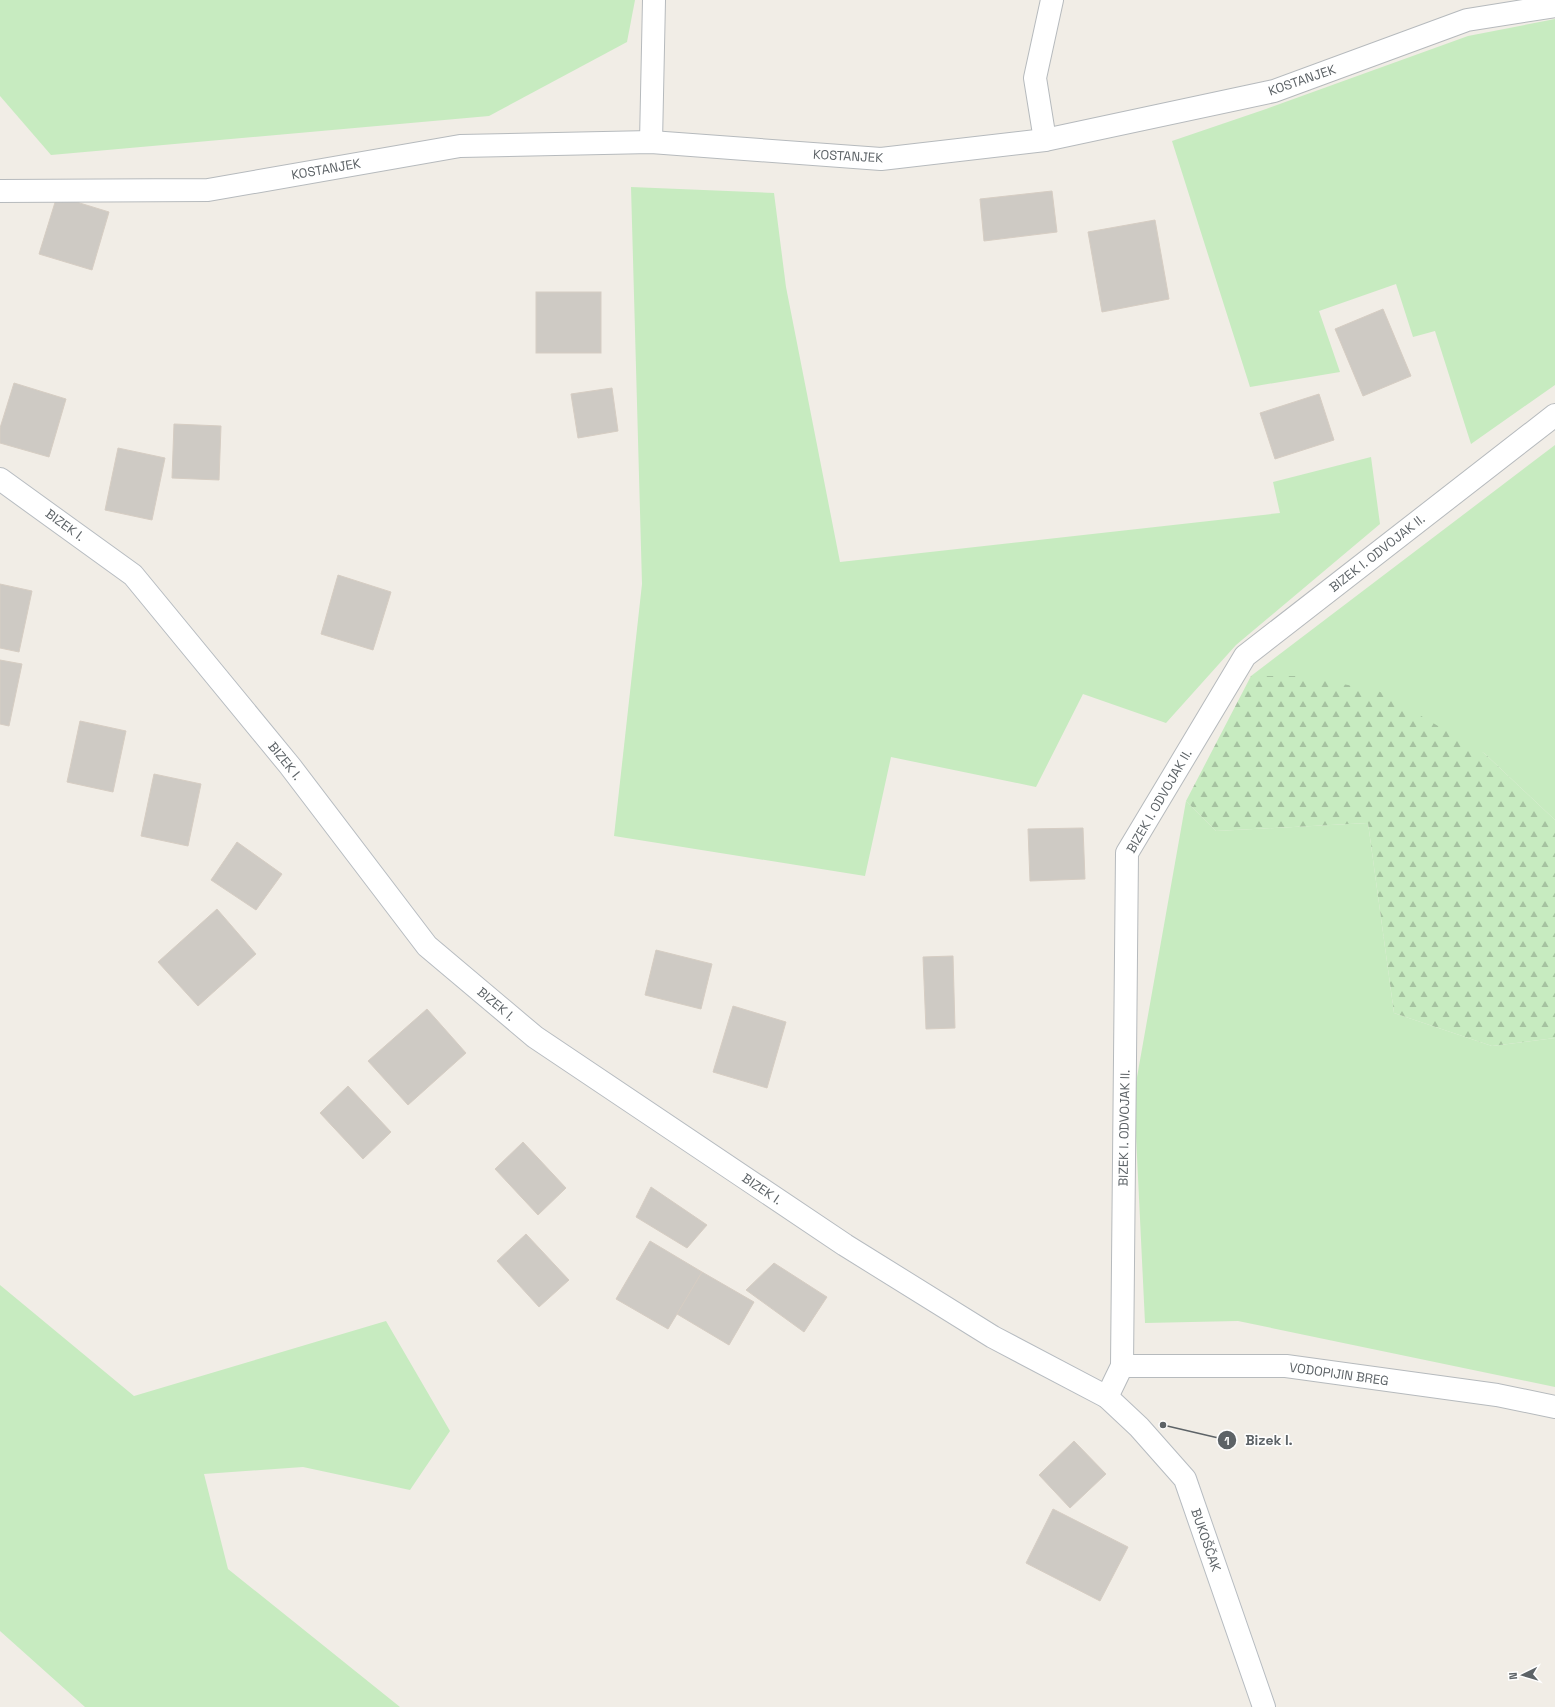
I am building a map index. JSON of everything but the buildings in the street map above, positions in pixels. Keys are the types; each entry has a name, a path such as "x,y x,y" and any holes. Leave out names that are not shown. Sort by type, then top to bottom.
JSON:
{"street":[{"path":"651,142 654,0"},
{"path":"1046,140 1035,78 1052,0"},
{"name":"KOSTANJEK","path":"0,191 208,190 460,146 651,142 881,159 1046,140 1274,91 1467,20 1555,6"},
{"name":"BIZEK I. ODVOJAK II.","path":"1108,1397 1122,1366 1127,853 1246,656 1555,415"},
{"name":"BIZEK I.","path":"0,478 133,575 290,766 427,946 535,1037 845,1245 994,1337 1108,1397"},
{"name":"VODOPIJIN BREG","path":"1122,1366 1286,1366 1497,1395 1555,1407"},
{"name":"BUKOŠČAK","path":"1108,1397 1139,1427 1184,1479 1264,1707"}],"green space":[{"path":"0,0 635,0 627,42 489,116 51,155 0,96"},
{"path":"1555,19 1555,385 1471,444 1435,331 1413,337 1396,284 1319,311 1340,372 1250,387 1172,141 1266,109 1468,36"},
{"path":"631,187 774,193 786,287 840,562 1280,513 1273,482 1371,457 1380,524 1236,645 1166,723 1083,694 1036,787 891,757 865,876 614,836 642,584"},
{"path":"1555,445 1555,820 1484,753 1251,676"},
{"path":"1251,676 1296,676 1377,690 1484,753 1555,820 1555,1038 1492,1046 1394,1013 1368,823 1216,831 1186,801"},
{"path":"1186,801 1216,831 1368,823 1394,1013 1492,1046 1555,1038 1555,1387 1238,1321 1145,1323 1134,1094"},
{"path":"0,1285 134,1396 386,1321 450,1431 410,1490 303,1467 204,1474 228,1569 400,1707 85,1707 0,1631"}],"place":[{"name":"Bizek I.","path":"1163,1425"}]}
